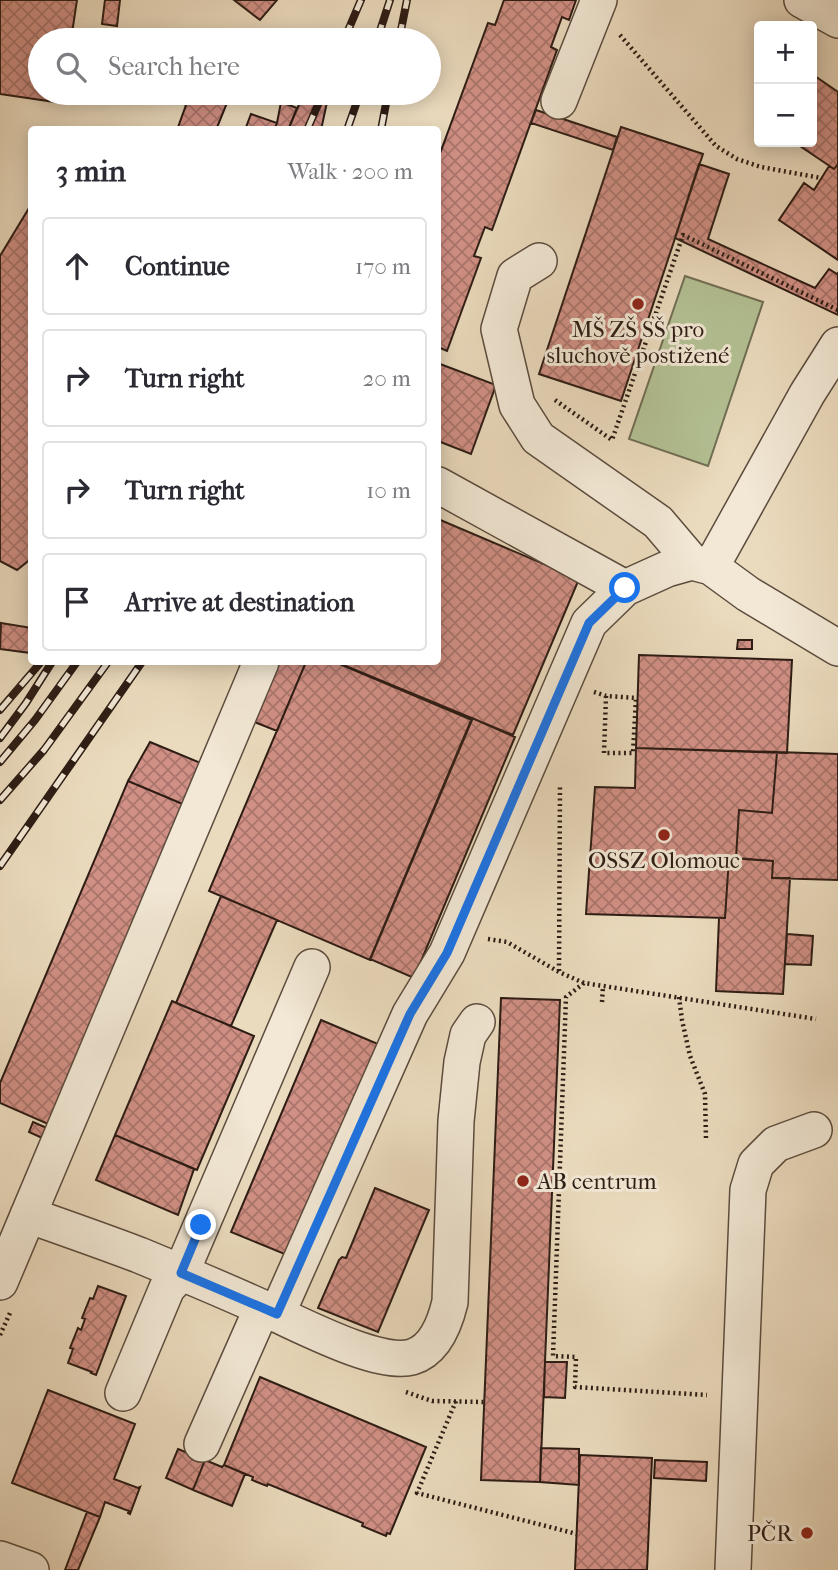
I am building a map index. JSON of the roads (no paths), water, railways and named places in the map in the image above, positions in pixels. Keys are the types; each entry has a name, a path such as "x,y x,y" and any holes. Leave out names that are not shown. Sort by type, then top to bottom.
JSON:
{"street":[{"path":"802,0 838,20"},
{"path":"559,101 597,3"},
{"path":"539,261 515,276 499,329 517,405 538,438 658,522 702,565 838,648"},
{"path":"202,1444 270,1311 410,1014 447,953 589,623 625,588 667,569 702,565 823,391 838,345"},
{"path":"441,487 625,588"},
{"path":"7,1294 28,1215 260,665"},
{"path":"123,1393 167,1289 181,1273 312,967"},
{"path":"28,1215 138,1255 372,1354 392,1359 413,1357 432,1343 445,1322 450,1302 456,1121 462,1062 468,1035 477,1022"},
{"path":"733,1570 748,1190 756,1164 776,1144 814,1130"},
{"path":"0,1559 30,1570"}],"railway":[{"path":"349,28 361,0"},
{"path":"381,28 390,0"},
{"path":"401,28 407,0"},
{"path":"309,126 318,105"},
{"path":"348,126 356,105"},
{"path":"382,126 386,105"},
{"path":"0,710 38,665"},
{"path":"0,738 50,665"},
{"path":"0,762 75,665"},
{"path":"0,800 44,750 106,665"},
{"path":"0,866 140,665"}],"place":[{"name":"MŠ ZŠ SŠ pro sluchově postižené","path":"638,304"},
{"name":"OSSZ Olomouc","path":"664,835"},
{"name":"AB centrum","path":"523,1181"},
{"name":"PČR","path":"807,1533"}]}
